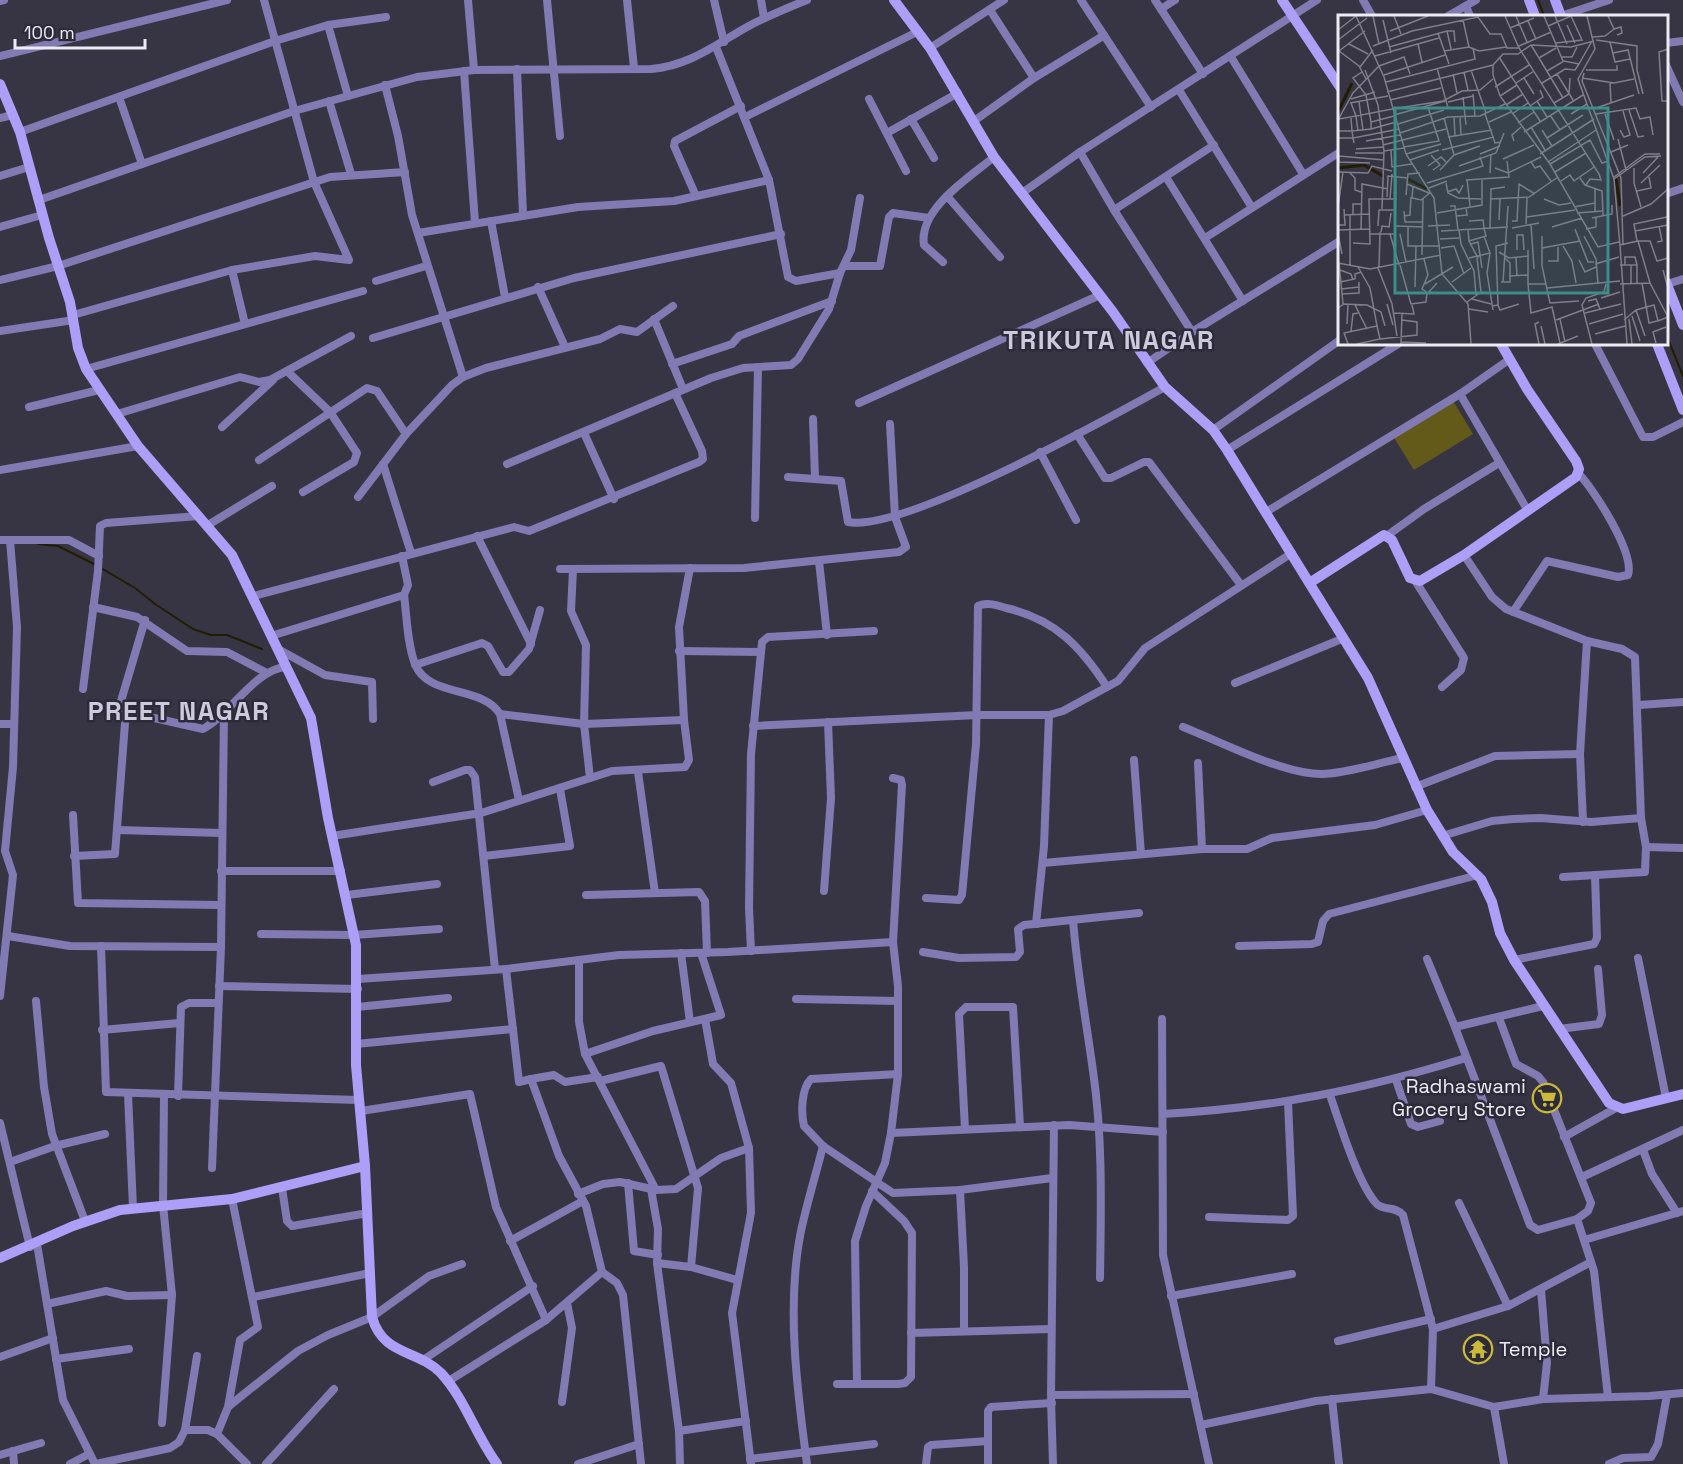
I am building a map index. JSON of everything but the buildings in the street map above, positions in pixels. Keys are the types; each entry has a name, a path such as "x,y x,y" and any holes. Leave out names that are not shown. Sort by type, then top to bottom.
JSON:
{"street":[{"path":"0,56 227,0"},
{"path":"0,331 73,317 232,270 323,256 349,260 314,182 264,0"},
{"path":"468,0 474,70"},
{"path":"547,0 560,136"},
{"path":"627,0 634,69"},
{"path":"714,0 724,42"},
{"path":"761,0 764,18"},
{"path":"39,200 294,111 417,77 474,70 634,69 674,66 716,47 764,18 807,0"},
{"path":"894,0 930,48 994,157 1100,295 1164,387 1213,430 1227,450 1344,638 1384,711 1415,787 1442,836 1454,852 1478,875 1492,902 1500,933 1514,960 1609,1103 1623,1110 1683,1094"},
{"path":"930,48 1004,0"},
{"path":"1081,0 1151,108"},
{"path":"1155,0 1203,74"},
{"path":"1161,9 1175,0"},
{"path":"1282,0 1338,84"},
{"path":"1022,193 1080,152 1317,0"},
{"path":"1363,0 1371,15"},
{"path":"1450,15 1476,0"},
{"path":"1529,0 1535,15"},
{"path":"1555,0 1561,15"},
{"path":"1564,15 1609,0"},
{"path":"1466,6 1470,15"},
{"path":"990,10 1034,78"},
{"path":"20,132 275,41 328,25 386,17"},
{"path":"328,25 348,96"},
{"path":"746,117 917,32"},
{"path":"974,121 1034,78 1103,36"},
{"path":"1668,43 1683,41"},
{"path":"716,47 746,117 769,180 788,278 792,281 842,269 880,266 890,217 893,213 929,218"},
{"path":"1231,57 1304,174"},
{"path":"517,69 523,215"},
{"path":"1668,69 1683,102"},
{"path":"464,71 475,223"},
{"path":"0,84 20,132 73,317 78,348 86,369 138,446 232,555 254,596 281,658 307,706 314,730 332,836 347,895 354,935 358,984 356,1044 368,1213 372,1317 386,1343 423,1360 447,1382 496,1464"},
{"path":"385,85 426,266 463,377"},
{"path":"1179,90 1251,206"},
{"path":"887,133 958,93"},
{"path":"119,97 142,164"},
{"path":"869,99 906,171"},
{"path":"329,101 351,174"},
{"path":"696,196 674,146 675,141 741,106"},
{"path":"0,118 12,115"},
{"path":"911,119 934,158"},
{"path":"1114,210 1214,145"},
{"path":"1080,152 1192,332"},
{"path":"1205,238 1251,206 1338,153"},
{"path":"943,262 924,245 929,218 947,196 994,157"},
{"path":"0,176 29,167"},
{"path":"0,280 58,266 314,182 351,174 405,172"},
{"path":"1166,177 1243,301"},
{"path":"418,233 578,207 656,203 769,180"},
{"path":"1668,193 1683,188"},
{"path":"947,196 1000,257"},
{"path":"507,464 726,373 758,367 791,365 798,359 821,326 832,301 855,237 860,198"},
{"path":"0,226 42,215"},
{"path":"491,220 505,297"},
{"path":"373,338 538,287 781,234"},
{"path":"1147,363 1192,332 1338,242"},
{"path":"376,281 426,266"},
{"path":"232,270 245,324"},
{"path":"1668,283 1683,279"},
{"path":"1668,286 1683,325"},
{"path":"538,287 565,347"},
{"path":"86,369 363,291"},
{"path":"859,403 1100,295"},
{"path":"672,364 732,344 739,336 832,301"},
{"path":"358,497 406,434 452,385 463,377 486,368 600,339 620,329 637,332 673,306"},
{"path":"254,596 514,527 529,531 614,499 703,459 672,364 654,319"},
{"path":"117,414 240,377 260,382 276,377 351,336"},
{"path":"1213,430 1338,341"},
{"path":"1227,450 1396,345"},
{"path":"1502,345 1576,461 1579,474 1595,493 1629,564 1628,575 1618,577 1547,561 1513,612"},
{"path":"1596,345 1643,436 1653,437 1683,422"},
{"path":"1657,345 1683,410"},
{"path":"1266,512 1460,394 1510,359"},
{"path":"755,518 758,367"},
{"path":"288,372 330,412 355,449 357,458 303,492"},
{"path":"222,427 276,377"},
{"path":"788,477 841,481 848,522 895,517 1040,453 1164,387"},
{"path":"259,460 361,389 372,388 377,392 406,434"},
{"path":"29,407 99,390"},
{"path":"1460,394 1528,512"},
{"path":"813,419 815,478"},
{"path":"560,569 744,568 903,551 906,547 895,517 890,424"},
{"path":"584,433 614,499"},
{"path":"1077,434 1105,478 1111,478 1144,462 1149,462 1241,585"},
{"path":"0,470 138,446"},
{"path":"1040,453 1076,520"},
{"path":"1311,582 1499,463"},
{"path":"383,464 411,554"},
{"path":"1416,582 1464,555 1579,474"},
{"path":"207,525 272,486"},
{"path":"83,689 98,571 100,529 103,524 199,516"},
{"path":"1388,535 1410,578 1416,582 1464,658 1461,670 1442,687"},
{"path":"477,536 531,644"},
{"path":"0,540 69,540 99,558"},
{"path":"0,996 13,875 5,851 10,813 17,627 10,541"},
{"path":"753,726 977,715 1049,716 1063,711 1118,681 1145,648 1292,553"},
{"path":"1464,555 1492,597 1513,612 1587,641 1632,654 1638,668 1641,818 1646,847 1645,872 1563,878"},
{"path":"402,556 408,585 404,595 415,665 429,680 488,701 500,714 519,800"},
{"path":"819,561 827,635"},
{"path":"332,836 481,813 612,771 681,769 688,765 679,651 680,614 690,568"},
{"path":"573,569 571,611 586,645 584,724 590,778"},
{"path":"271,636 404,595"},
{"path":"926,898 959,900 962,895 972,813 977,715 976,609 982,604 1029,614 1060,632 1082,651 1107,687"},
{"path":"93,607 145,620 187,651 227,652 267,673"},
{"path":"415,665 483,643 488,646 503,672 509,672 531,644 540,610"},
{"path":"145,620 121,701 122,708 197,730 208,727 224,714 267,673 276,668 281,658"},
{"path":"752,951 748,908 753,726 762,642 768,637 874,632"},
{"path":"1235,683 1344,638"},
{"path":"1583,822 1580,754 1587,641"},
{"path":"679,651 760,652"},
{"path":"281,658 325,675 372,682 373,719"},
{"path":"1639,705 1683,702"},
{"path":"74,856 112,856 116,854 126,710"},
{"path":"212,1168 217,1003 222,947 220,905 224,714"},
{"path":"500,714 584,724 684,720"},
{"path":"1036,924 1043,863 1049,716"},
{"path":"824,891 831,798 828,722"},
{"path":"0,724 13,724"},
{"path":"1183,727 1285,767 1308,773 1334,772 1403,758"},
{"path":"1415,787 1495,756 1580,754"},
{"path":"1134,760 1140,854"},
{"path":"1198,763 1202,849"},
{"path":"433,782 470,770 475,777 481,813 495,969"},
{"path":"638,772 655,893"},
{"path":"857,1384 854,1258 859,1226 872,1191 877,1184 891,1133 897,1074 898,1001 893,942 902,785 901,780 893,778"},
{"path":"484,856 570,846 560,789"},
{"path":"1043,863 1202,849 1247,849 1272,838 1375,825 1427,810"},
{"path":"0,813 10,813"},
{"path":"73,815 76,901 80,904 220,905"},
{"path":"1442,836 1502,820 1541,818 1583,822 1641,818"},
{"path":"117,830 222,833"},
{"path":"1646,847 1683,848"},
{"path":"221,871 341,871"},
{"path":"1239,946 1312,944 1318,942 1323,921 1329,914 1478,875"},
{"path":"1514,960 1594,944 1597,938 1595,875"},
{"path":"347,895 437,884"},
{"path":"585,1054 653,1030 722,1015 704,953 702,894 694,891 586,895"},
{"path":"923,952 959,958 1016,957 1020,952 1018,929 1024,925 1139,914"},
{"path":"1073,920 1102,1175 1100,1278"},
{"path":"261,934 354,935 439,929"},
{"path":"8,936 56,945 222,947"},
{"path":"219,986 358,984 619,955 752,951 893,942"},
{"path":"101,946 102,1030 106,1092 178,1096 214,1095 360,1105 470,1094 496,1208 533,1286 546,1320"},
{"path":"681,953 690,1022"},
{"path":"1638,958 1666,1098"},
{"path":"1427,959 1530,1225 1538,1230 1577,1219 1591,1208 1582,1177 1543,1082 1538,1076 1516,1064 1499,1018"},
{"path":"579,960 579,1022 585,1054 653,1189 658,1229 658,1259 681,1464"},
{"path":"506,969 519,1082 554,1075 565,1082 599,1079 661,1066 696,1177 699,1199 691,1268"},
{"path":"1559,1029 1599,1024 1602,1015 1598,969"},
{"path":"357,1007 448,998"},
{"path":"796,999 898,1001"},
{"path":"36,1001 44,1087 56,1146 85,1221"},
{"path":"178,1096 181,1007 184,1004 217,1003"},
{"path":"1455,1027 1543,1006"},
{"path":"965,1129 959,1014 966,1007 1013,1007 1020,1126"},
{"path":"705,1019 713,1064 731,1083 749,1148 751,1212 732,1313 751,1461 805,1451 874,1444"},
{"path":"1162,1019 1163,1255 1209,1464"},
{"path":"102,1030 179,1023"},
{"path":"356,1044 513,1029"},
{"path":"1163,1114 1288,1102 1330,1095 1396,1080 1466,1059"},
{"path":"897,1074 820,1077 807,1082 804,1099 804,1126 823,1146 853,1164 877,1184 900,1195 1052,1178"},
{"path":"531,1079 559,1156 583,1202 602,1272 617,1283 623,1295 641,1464"},
{"path":"1396,1080 1412,1124 1418,1127 1440,1121"},
{"path":"128,1094 133,1208"},
{"path":"162,1423 172,1295 163,1205 164,1095"},
{"path":"1330,1095 1352,1156 1373,1201 1381,1207 1399,1210 1403,1215 1433,1329 1431,1389"},
{"path":"1209,1217 1288,1220 1293,1216 1288,1102"},
{"path":"1564,1137 1616,1108"},
{"path":"0,1124 48,1304 63,1400 96,1464 170,1448 179,1442 185,1430 197,1356"},
{"path":"1053,1464 1051,1329 1054,1125"},
{"path":"891,1133 1054,1125 1098,1126 1163,1132"},
{"path":"1582,1177 1683,1130"},
{"path":"10,1162 56,1146 105,1134"},
{"path":"807,1464 795,1307 801,1233 823,1146"},
{"path":"578,1194 611,1182 628,1183 653,1189 676,1189 721,1158 749,1148"},
{"path":"1584,1240 1680,1212 1652,1174 1643,1150"},
{"path":"0,1258 33,1246 85,1221 133,1208 232,1199 365,1166"},
{"path":"628,1183 634,1251 738,1280"},
{"path":"282,1188 286,1221 292,1226 368,1213"},
{"path":"960,1190 964,1267 964,1331"},
{"path":"837,1384 898,1384 910,1380 912,1233 904,1221 872,1191"},
{"path":"217,1434 228,1407 240,1340 258,1330 232,1199"},
{"path":"510,1241 583,1202"},
{"path":"1459,1203 1508,1306"},
{"path":"1577,1219 1591,1262 1608,1397"},
{"path":"1433,1329 1508,1306 1591,1262"},
{"path":"228,1407 298,1351 328,1335 372,1317 418,1281 462,1264"},
{"path":"447,1382 546,1320 602,1272"},
{"path":"253,1297 370,1273"},
{"path":"1171,1296 1292,1274"},
{"path":"423,1360 533,1286"},
{"path":"1541,1289 1547,1363 1543,1399"},
{"path":"48,1304 110,1291 127,1296 172,1295"},
{"path":"562,1402 572,1328 567,1303"},
{"path":"1338,1341 1431,1319"},
{"path":"911,1333 1051,1329"},
{"path":"0,1356 53,1338"},
{"path":"56,1359 129,1349"},
{"path":"266,1464 334,1389"},
{"path":"1201,1425 1332,1399 1431,1389 1494,1407 1543,1399 1683,1393"},
{"path":"988,1464 988,1411 991,1407 1052,1399 1194,1394"},
{"path":"1609,1464 1623,1458 1651,1457 1658,1444 1667,1395"},
{"path":"1332,1399 1339,1464"},
{"path":"1494,1407 1504,1464"},
{"path":"679,1431 746,1421"},
{"path":"185,1430 208,1430 217,1434 247,1464"},
{"path":"926,1464 928,1447 931,1445 988,1441"},
{"path":"0,1455 41,1443"},
{"path":"578,1464 639,1444"},
{"path":"13,1451 14,1464"},
{"path":"70,1464 89,1454"}],"shaded area":[{"path":"1452,399 1473,434 1414,470 1393,436"}],"waterway":[{"path":"1538,0 1544,15"},
{"path":"1668,339 1683,376"},
{"path":"38,544 58,546 96,565"},
{"path":"101,568 135,588 193,629 211,635 227,635 262,649"}],"place":[{"name":"Radhaswami Grocery Store","path":"1547,1098"},
{"name":"Temple","path":"1478,1349"}],"district":[{"name":"TRIKUTA NAGAR","path":"1109,340"},
{"name":"PREET NAGAR","path":"179,711"}]}
